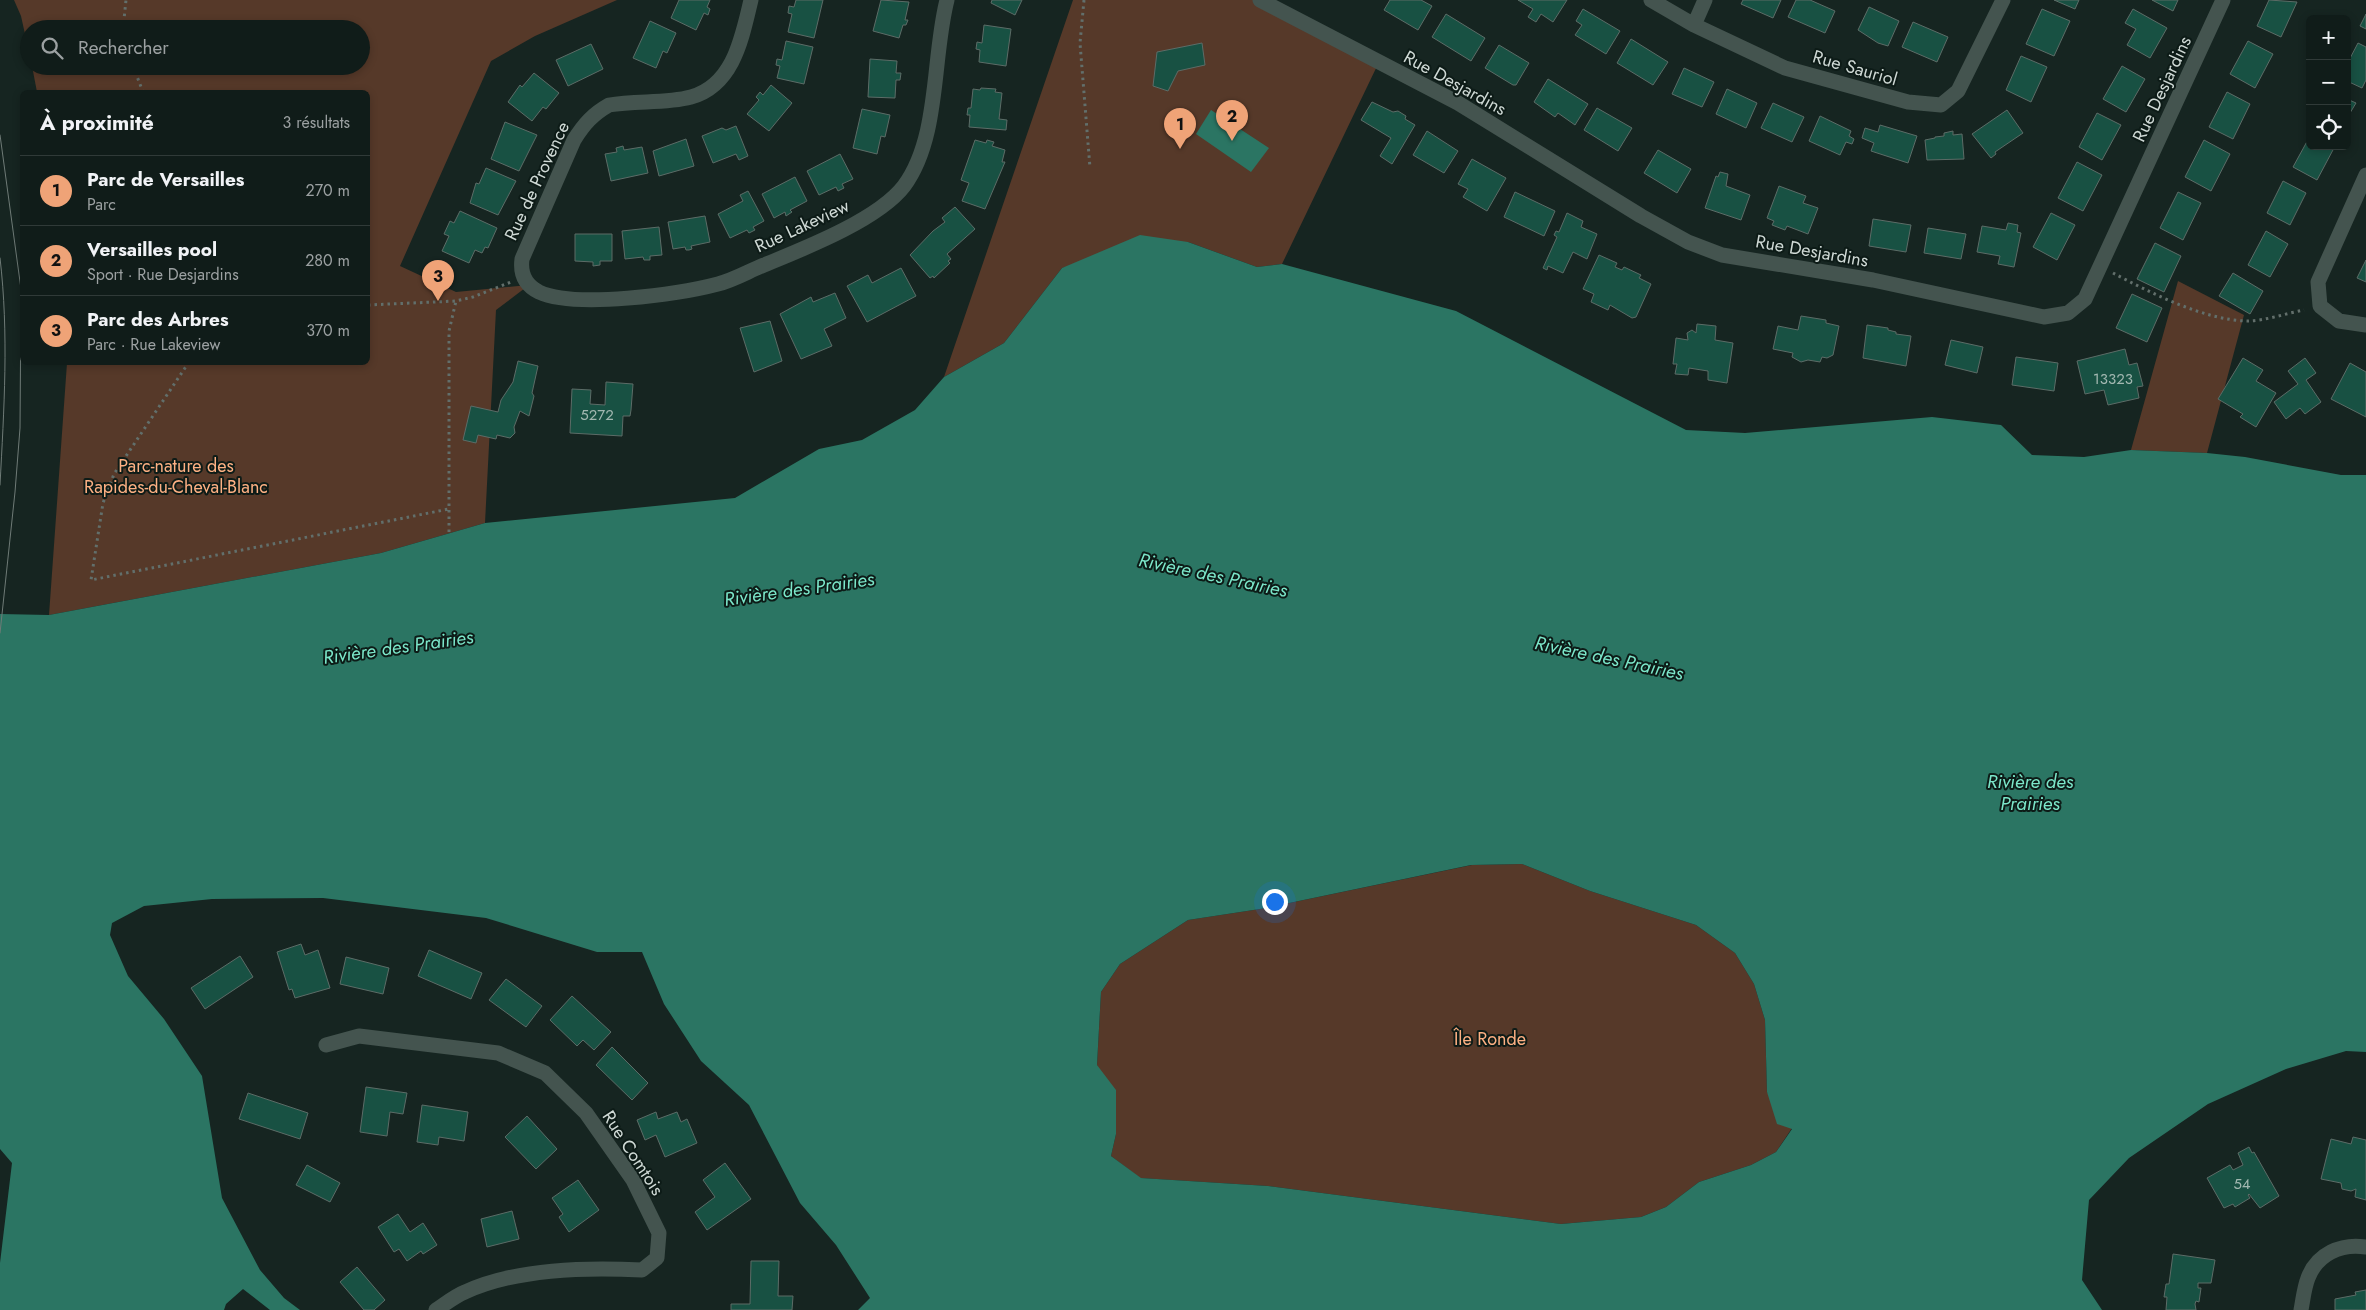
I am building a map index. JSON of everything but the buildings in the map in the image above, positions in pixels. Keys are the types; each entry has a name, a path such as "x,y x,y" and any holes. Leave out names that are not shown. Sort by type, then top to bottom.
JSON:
{"street":[{"name":"Rue de Provence","path":"523,278 522,259 531,234 574,140 584,123 598,111 610,105 691,97 709,88 726,72 737,54 751,0"},
{"name":"Rue Lakeview","path":"523,278 539,292 556,297 584,300 688,290 720,284 811,245 855,223 886,202 903,187 916,166 925,137 940,26 947,0"},
{"name":"Rue Desjardins","path":"1260,0 1458,103 1641,216 1688,242 1722,255 1872,280 2044,317 2068,313 2085,299 2223,0"},
{"name":"Rue Sauriol","path":"1651,0 1694,26 1784,68 1908,102 1941,105 1958,91 2003,0"},
{"path":"1694,26 1705,0"},
{"path":"2366,175 2318,282 2320,306 2339,321 2366,326"},
{"name":"Rue Comtois","path":"326,1045 359,1036 498,1053 545,1074 586,1114 632,1180 659,1233 658,1258 642,1270 595,1268 505,1278 464,1292 436,1310"},
{"path":"2301,1310 2308,1278 2317,1263 2331,1250 2348,1246 2366,1247"}],"path":[{"path":"125,20 126,0"},
{"path":"1084,0 1080,43 1090,168"},
{"path":"136,75 142,90"},
{"path":"2101,266 2161,297 2208,314 2248,321 2320,306"},
{"path":"370,305 456,301 473,297 523,278"},
{"path":"449,532 449,331 456,301"},
{"path":"187,365 114,474 103,503 91,580 449,509"}],"green space":[{"name":"Parc-nature des Rapides-du-Cheval-Blanc","path":"14,0 617,0 535,36 491,61 400,266 456,292 529,285 496,310 485,523 381,553 49,615 67,365 370,365 370,90 37,90 34,75 370,75 370,20 22,20"},
{"path":"1073,0 1260,0 1379,62 1282,264 1257,267 1188,242 1062,268 1004,343 944,377"},
{"path":"2178,281 2244,315 2207,453 2131,450"},
{"name":"Île Ronde","path":"1522,864 1590,891 1696,925 1735,953 1754,984 1765,1020 1767,1092 1792,1128 1776,1152 1751,1165 1699,1182 1666,1207 1641,1217 1561,1224 1268,1186 1140,1178 1111,1156 1116,1134 1097,1065 1101,992 1120,964 1188,920 1260,909 1472,865"}],"water":[{"path":"1211,110 1269,148 1251,172 1196,134"},
{"name":"Rivière des Prairies","path":"1140,235 1188,242 1257,267 1282,264 1456,311 1686,430 1745,433 1932,417 2001,425 2032,455 2084,457 2131,450 2207,453 2245,457 2341,475 2366,475 2366,1052 2346,1051 2286,1069 2208,1104 2129,1158 2089,1200 2082,1280 2102,1310 858,1310 870,1298 836,1245 800,1203 749,1105 701,1061 664,1004 642,952 597,952 486,918 323,898 212,899 144,906 112,923 110,935 128,976 164,1019 202,1076 222,1198 260,1270 284,1298 300,1310 270,1310 243,1289 226,1304 224,1310 0,1310 0,1263 12,1163 0,1149 0,614 49,615 381,553 485,523 735,498 819,449 862,440 915,410 944,377 1004,343 1062,268","holes":["1522,864 1590,891 1696,925 1735,953 1754,984 1765,1020 1767,1092 1777,1124 1792,1129 1776,1152 1751,1165 1699,1182 1666,1207 1641,1217 1561,1224 1268,1186 1141,1178 1111,1156 1116,1134 1116,1090 1097,1065 1101,992 1120,964 1188,920 1260,909 1471,865"]}],"tram line":[{"path":"0,135 20,282"},
{"path":"0,258 5,343 0,485"},
{"path":"0,633 20,428 20,365"}],"place":[{"name":"Versailles pool","path":"1232,141"},
{"name":"Parc de Versailles","path":"1180,149"},
{"name":"Parc des Arbres","path":"438,301"}]}
